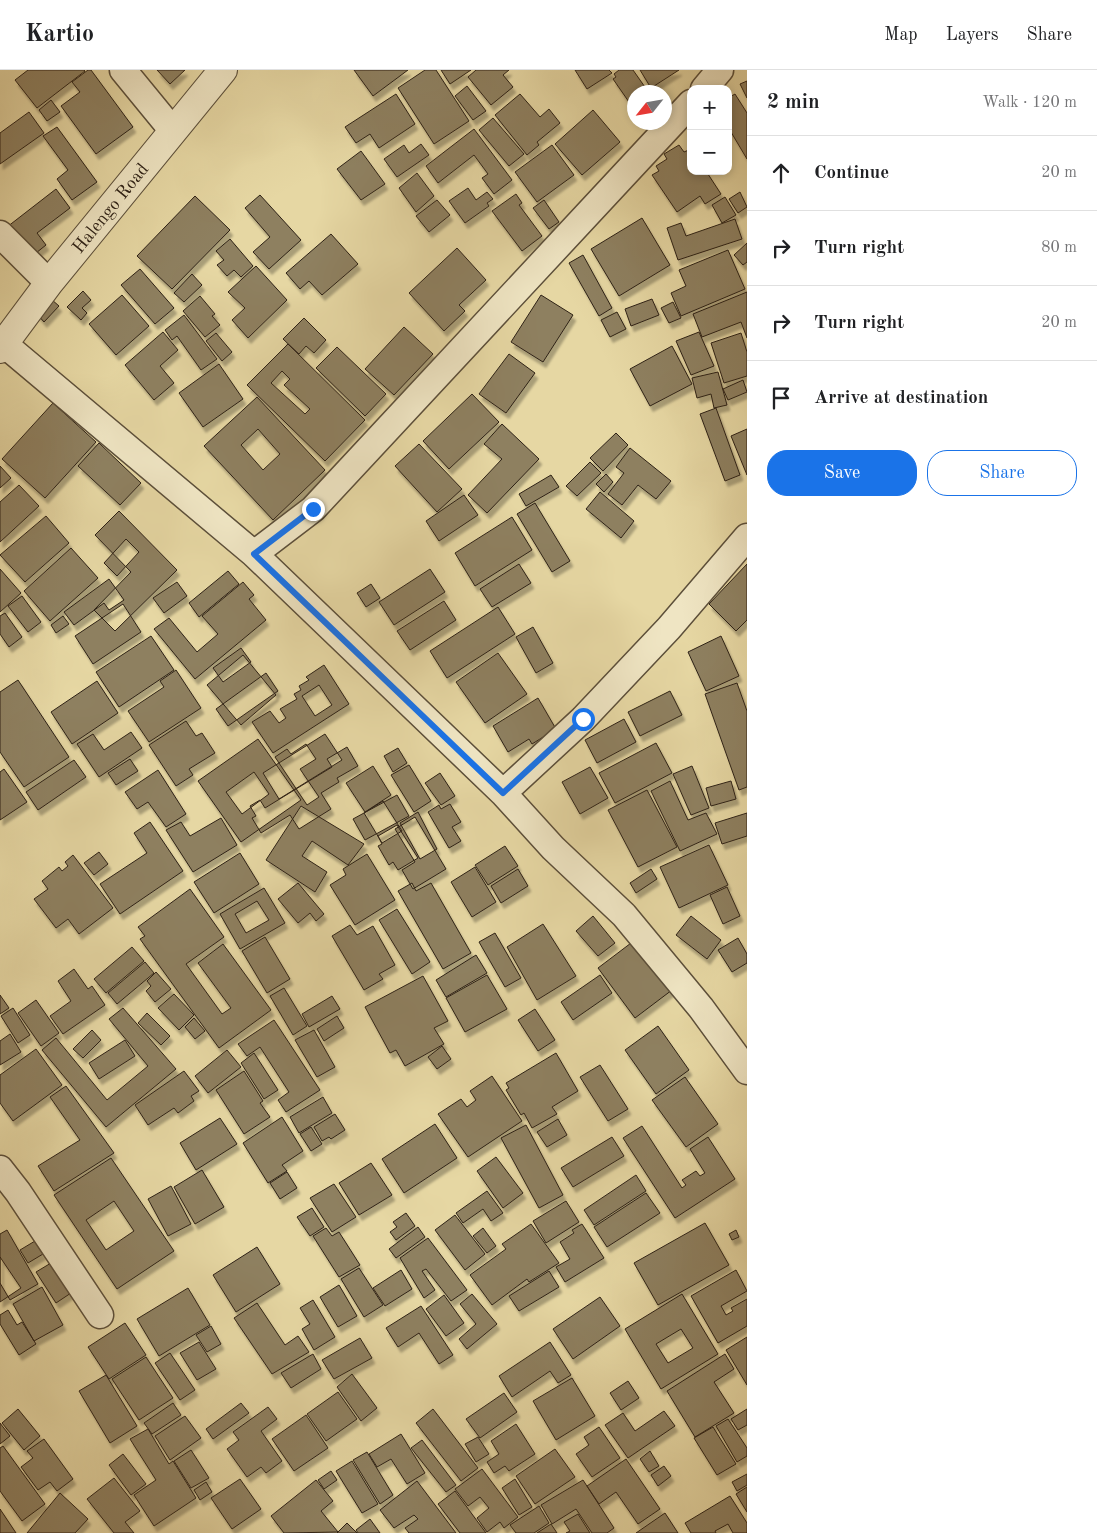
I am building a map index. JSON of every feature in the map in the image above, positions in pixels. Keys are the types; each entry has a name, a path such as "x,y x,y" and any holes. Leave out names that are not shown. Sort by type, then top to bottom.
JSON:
{"street":[{"path":"123,70 174,131"},
{"name":"Halengo Road","path":"2,346 49,283 223,70"},
{"path":"707,85 720,70"},
{"path":"254,554 313,509 687,107"},
{"path":"0,234 49,283"},
{"path":"2,346 254,554 503,793 553,848 624,915 702,1008 747,1071"},
{"path":"503,793 583,719 668,628 747,537"},
{"path":"0,1169 18,1192 100,1315"}],"building":[{"path":"28,70 85,71 37,108 15,80"},
{"path":"88,70 91,70 133,127 96,154 61,106 80,92 72,82"},
{"path":"157,70 185,70 170,84"},
{"path":"354,70 408,70 373,96"},
{"path":"425,70 436,70 469,121 434,144 398,88"},
{"path":"441,70 471,70 450,84"},
{"path":"476,70 509,70 503,75 513,87 491,105 468,77"},
{"path":"575,70 609,70 612,73 587,89"},
{"path":"619,70 633,70 644,85 627,85 627,99 613,79 616,77 614,74"},
{"path":"640,70 679,70 656,85 649,85"},
{"path":"747,81 747,98 740,84"},
{"path":"467,86 486,111 473,120 455,96"},
{"path":"396,94 415,124 379,148 370,134 356,143 345,127"},
{"path":"520,94 540,117 549,109 560,123 537,142 539,145 527,155 495,115"},
{"path":"735,94 747,113 747,159 732,134 732,96"},
{"path":"51,100 60,112 47,121 39,110"},
{"path":"593,110 620,142 582,175 555,144"},
{"path":"29,112 44,133 0,164 0,133"},
{"path":"493,118 524,154 509,166 479,130"},
{"path":"57,127 97,182 72,200 57,179 68,170 43,136"},
{"path":"474,129 512,180 494,194 482,178 488,174 474,155 438,183 426,166"},
{"path":"421,144 429,155 397,177 384,159 404,145 409,153"},
{"path":"552,145 574,175 537,202 515,172"},
{"path":"679,145 684,152 687,151 687,175 709,175 721,194 705,204 700,196 677,212 652,175 659,171 656,166 667,159 664,154"},
{"path":"361,151 385,184 361,200 337,169"},
{"path":"417,173 434,196 416,212 399,188"},
{"path":"468,188 476,200 487,192 493,199 487,203 489,206 465,223 449,201"},
{"path":"56,189 70,208 37,233 46,245 31,257 7,227"},
{"path":"740,192 747,207 738,213 729,199"},
{"path":"516,194 522,203 519,205 542,236 522,251 492,211"},
{"path":"260,195 301,240 269,269 253,252 270,237 245,208"},
{"path":"195,196 230,230 172,289 137,256"},
{"path":"725,197 736,215 722,223 712,205"},
{"path":"437,200 450,215 429,232 416,216"},
{"path":"544,200 559,222 549,229 533,208"},
{"path":"642,218 670,265 619,296 591,249"},
{"path":"735,219 742,239 678,260 667,228 681,223 686,236"},
{"path":"331,234 358,264 322,295 309,281 300,289 286,273"},
{"path":"230,239 253,266 241,277 234,270 227,276 217,265 224,260 216,251"},
{"path":"747,243 747,262 743,265 734,255"},
{"path":"457,248 486,280 459,305 465,311 444,331 409,293"},
{"path":"728,250 745,289 681,316 671,293 686,286 679,270"},
{"path":"583,255 612,308 599,316 569,263"},
{"path":"256,266 287,300 248,338 232,320 245,308 228,292"},
{"path":"140,269 174,308 155,324 121,285"},
{"path":"192,274 202,285 184,302 174,293"},
{"path":"83,291 91,300 82,308 87,313 81,320 67,307"},
{"path":"747,292 747,338 741,322 702,337 693,314"},
{"path":"122,295 149,326 116,355 89,324"},
{"path":"541,295 573,315 543,362 511,342"},
{"path":"200,296 215,314 212,316 220,325 205,337 183,311"},
{"path":"51,299 59,306 44,322 37,314"},
{"path":"652,299 659,315 631,326 625,309"},
{"path":"673,302 681,318 669,323 661,308"},
{"path":"617,312 626,329 610,337 601,320"},
{"path":"184,315 217,359 201,370 177,336 172,340 165,330"},
{"path":"304,318 326,340 314,353 306,346 299,354 283,339"},
{"path":"404,327 433,354 394,395 365,369"},
{"path":"163,332 178,350 160,366 174,383 154,400 125,365"},
{"path":"699,332 714,366 691,375 676,341"},
{"path":"216,333 232,352 222,361 206,341"},
{"path":"741,333 747,352 747,376 724,383 711,343"},
{"path":"288,344 365,420 325,461 247,385","holes":["282,371 290,379 284,385 310,409 305,414 271,383"]},
{"path":"672,346 692,384 650,406 630,369"},
{"path":"337,347 386,394 365,416 316,368"},
{"path":"509,354 535,373 506,413 479,394"},
{"path":"219,364 243,399 203,427 179,393"},
{"path":"718,372 727,405 714,408 711,394 697,398 692,378"},
{"path":"743,380 747,392 728,400 723,389"},
{"path":"472,394 499,422 449,469 423,441"},
{"path":"257,397 325,470 273,520 204,446","holes":["258,429 280,454 263,470 241,445"]},
{"path":"53,403 96,442 45,498 2,459"},
{"path":"716,408 740,475 725,481 700,414"},
{"path":"502,424 539,459 487,513 468,495 502,459 484,444"},
{"path":"747,429 747,475 731,436"},
{"path":"616,433 628,445 603,471 590,458"},
{"path":"99,443 141,483 120,505 78,466"},
{"path":"419,444 462,489 437,512 395,466"},
{"path":"630,448 671,481 656,499 638,485 622,505 608,494 624,473 616,467"},
{"path":"590,462 601,473 577,496 566,486"},
{"path":"0,466 11,478 0,488"},
{"path":"606,474 613,482 604,492 596,484"},
{"path":"551,475 559,487 526,506 519,494"},
{"path":"19,485 39,506 0,542 0,502"},
{"path":"600,492 634,521 621,538 586,509"},
{"path":"464,495 478,515 439,541 426,521"},
{"path":"535,503 570,561 552,572 517,514"},
{"path":"119,511 177,570 115,631 94,610 131,572 95,535"},
{"path":"46,516 69,543 25,582 0,555"},
{"path":"512,517 532,550 475,586 455,553"},
{"path":"126,539 139,552 117,576 104,563"},
{"path":"71,548 98,578 50,621 24,591"},
{"path":"519,564 531,583 492,607 480,589"},
{"path":"747,564 747,620 736,631 709,604"},
{"path":"0,569 21,593 0,612"},
{"path":"430,569 445,592 394,625 379,602"},
{"path":"228,571 239,584 199,617 189,603"},
{"path":"109,579 124,600 109,610 104,603 74,625 64,612"},
{"path":"177,582 187,596 164,613 153,598"},
{"path":"243,582 254,595 249,599 266,620 195,679 154,629 169,618 197,652 218,634 202,616"},
{"path":"371,584 380,598 366,607 357,593"},
{"path":"22,596 41,622 28,632 8,606"},
{"path":"444,601 456,620 410,650 397,631"},
{"path":"123,604 141,632 93,664 75,636"},
{"path":"498,607 515,634 447,678 430,651"},
{"path":"5,613 22,637 9,647 0,634 0,616"},
{"path":"63,616 69,624 56,633 51,625"},
{"path":"533,627 553,663 536,673 516,637"},
{"path":"151,636 174,670 119,707 96,672"},
{"path":"721,636 739,676 706,691 688,652"},
{"path":"241,648 251,662 223,682 213,668"},
{"path":"498,653 527,694 485,723 456,682"},
{"path":"243,655 276,695 241,725 207,685"},
{"path":"324,665 349,704 273,753 252,722 270,711 279,723 286,718 280,709 297,699 294,694 301,690 299,686 309,680 306,677"},
{"path":"176,670 201,708 149,742 128,711 164,687 160,681"},
{"path":"266,673 278,691 228,726 216,709"},
{"path":"18,680 69,757 24,787 0,752 0,692"},
{"path":"97,681 118,713 72,744 51,712"},
{"path":"737,683 747,711 747,787 739,790 705,694"},
{"path":"319,685 332,705 315,716 302,696"},
{"path":"670,691 682,715 640,736 628,712"},
{"path":"538,698 556,729 532,744 529,739 508,752 493,726"},
{"path":"624,719 636,742 597,763 585,740"},
{"path":"186,721 196,736 202,733 215,753 189,769 193,775 176,786 149,745"},
{"path":"131,732 142,748 99,777 77,744 93,734 104,750"},
{"path":"325,734 342,760 279,799 263,773"},
{"path":"258,739 301,800 241,842 198,781","holes":["254,772 269,794 242,814 226,792"]},
{"path":"656,743 672,773 615,803 599,773"},
{"path":"306,744 316,759 300,769 319,797 307,805 275,757 287,749 291,754"},
{"path":"347,747 358,766 337,778 339,782 321,793 331,809 299,829 290,815 261,833 252,818 256,816 250,806 260,800 265,808 332,767 327,759"},
{"path":"398,748 407,763 393,772 384,756"},
{"path":"130,759 138,771 116,785 108,773"},
{"path":"74,760 86,777 38,810 26,792"},
{"path":"409,765 431,801 414,812 391,775"},
{"path":"373,766 391,795 365,812 346,783"},
{"path":"692,766 709,808 691,815 673,774"},
{"path":"590,767 608,798 580,814 562,782"},
{"path":"4,769 27,802 0,820 0,772"},
{"path":"158,770 186,814 166,827 148,802 137,809 125,792"},
{"path":"440,773 455,796 441,805 425,783"},
{"path":"670,781 688,820 706,813 717,834 680,851 651,791"},
{"path":"731,781 736,799 711,806 706,788"},
{"path":"647,790 677,847 638,867 608,810"},
{"path":"397,795 409,816 365,840 353,819"},
{"path":"383,801 402,831 382,843 364,813"},
{"path":"450,804 461,822 452,827 461,841 449,848 428,812 439,805 441,809"},
{"path":"301,806 364,844 348,865 312,841 302,856 327,872 315,892 266,860"},
{"path":"418,812 437,849 420,859 400,823"},
{"path":"747,813 747,836 722,844 715,823"},
{"path":"415,817 446,869 413,889 402,870 415,862 395,829"},
{"path":"221,818 237,845 193,872 166,830 181,822 190,836"},
{"path":"150,822 183,871 120,914 100,884 147,853 134,833"},
{"path":"397,825 418,858 398,870 393,862 389,865 378,846 382,844 378,836"},
{"path":"709,845 728,885 679,908 660,867"},
{"path":"505,846 518,866 488,885 475,865"},
{"path":"99,852 108,864 94,875 84,863"},
{"path":"240,853 259,884 214,913 194,882"},
{"path":"367,854 395,900 355,925 330,885 346,875 343,869"},
{"path":"73,855 113,908 79,934 68,919 56,928 34,899 48,889 42,881 59,867 62,871 68,866 65,862"},
{"path":"475,867 496,902 472,917 451,882"},
{"path":"518,869 528,886 501,903 491,886"},
{"path":"651,869 657,879 636,893 630,883"},
{"path":"298,883 324,914 316,921 310,913 298,923 278,899"},
{"path":"412,883 416,891 431,883 471,953 443,969 398,891"},
{"path":"727,887 740,916 723,924 710,895"},
{"path":"264,888 285,923 240,949 220,914","holes":["257,901 269,920 246,933 235,914"]},
{"path":"190,889 224,937 186,964 222,1014 231,1008 198,963 223,944 271,1010 219,1048 140,939 145,936 138,927"},
{"path":"397,909 430,962 412,974 379,920"},
{"path":"593,916 615,943 598,956 576,931"},
{"path":"691,916 721,940 707,959 676,935"},
{"path":"543,924 576,976 537,1000 507,947"},
{"path":"350,925 357,935 373,926 395,965 379,974 383,979 364,990 332,936"},
{"path":"495,933 521,978 505,987 479,942"},
{"path":"265,937 290,979 267,993 242,951"},
{"path":"738,938 747,954 747,963 732,972 718,950"},
{"path":"635,940 672,990 635,1018 598,968"},
{"path":"132,947 144,961 106,993 94,979"},
{"path":"476,955 487,973 446,997 436,980"},
{"path":"145,962 154,973 117,1004 108,993"},
{"path":"74,969 88,989 92,986 105,1005 63,1034 50,1016 71,1001 58,981"},
{"path":"156,972 171,989 155,1002 146,991 151,986 147,981"},
{"path":"487,975 507,1009 465,1032 446,998"},
{"path":"600,975 612,993 573,1020 561,1002"},
{"path":"423,976 448,1021 434,1028 444,1044 405,1066 396,1050 390,1053 365,1007"},
{"path":"284,988 307,1026 293,1035 270,996"},
{"path":"174,994 194,1015 179,1030 158,1008"},
{"path":"0,995 9,1008 0,1014"},
{"path":"332,996 340,1009 309,1027 302,1014"},
{"path":"36,1000 59,1033 41,1046 18,1013"},
{"path":"13,1008 30,1035 18,1043 1,1016"},
{"path":"123,1008 176,1069 106,1127 42,1050 56,1038 107,1100 148,1066 109,1019"},
{"path":"535,1009 555,1040 538,1051 518,1020"},
{"path":"147,1013 170,1036 161,1045 138,1023"},
{"path":"337,1016 344,1028 324,1041 317,1029"},
{"path":"194,1018 205,1031 195,1039 185,1027"},
{"path":"274,1020 320,1090 286,1112 278,1100 289,1092 260,1047 247,1056 238,1044"},
{"path":"658,1026 689,1070 656,1094 625,1050"},
{"path":"92,1030 101,1040 83,1058 73,1049"},
{"path":"314,1030 335,1067 317,1077 295,1040"},
{"path":"10,1034 21,1052 0,1065 0,1041"},
{"path":"125,1040 135,1056 99,1079 89,1063"},
{"path":"442,1046 451,1059 437,1069 428,1057"},
{"path":"36,1049 62,1085 13,1121 0,1103 0,1075"},
{"path":"227,1050 241,1067 208,1093 195,1076"},
{"path":"254,1053 278,1090 264,1099 241,1063"},
{"path":"556,1053 578,1091 552,1107 557,1114 532,1128 524,1113 521,1115 506,1090 509,1088 506,1083"},
{"path":"600,1065 628,1109 608,1121 580,1077"},
{"path":"184,1071 199,1091 191,1096 194,1101 178,1113 174,1108 148,1125 135,1105"},
{"path":"244,1071 263,1101 260,1103 270,1117 244,1134 216,1090"},
{"path":"492,1076 522,1121 468,1157 438,1114 461,1099 467,1107 476,1100 470,1091"},
{"path":"685,1077 718,1124 686,1147 652,1100"},
{"path":"66,1086 114,1153 54,1191 38,1166 80,1140 50,1097"},
{"path":"323,1097 332,1113 299,1133 290,1117"},
{"path":"335,1114 345,1130 331,1139 329,1137 322,1141 314,1127"},
{"path":"282,1117 303,1151 282,1165 287,1171 268,1183 243,1143"},
{"path":"220,1118 237,1144 196,1170 180,1143"},
{"path":"558,1119 567,1135 547,1147 537,1132"},
{"path":"435,1124 457,1158 404,1193 382,1159"},
{"path":"526,1125 563,1195 539,1208 501,1138"},
{"path":"642,1126 682,1188 686,1185 682,1180 696,1171 700,1176 705,1173 690,1149 708,1137 735,1179 675,1218 623,1138"},
{"path":"311,1127 322,1144 311,1151 300,1134"},
{"path":"612,1137 624,1156 573,1187 561,1168"},
{"path":"496,1157 523,1193 503,1208 477,1171"},
{"path":"111,1158 174,1251 117,1289 54,1195","holes":["114,1201 134,1231 106,1250 86,1220"]},
{"path":"371,1163 392,1195 359,1215 339,1183"},
{"path":"202,1170 224,1207 195,1224 174,1187"},
{"path":"287,1172 297,1188 280,1199 270,1183"},
{"path":"636,1175 646,1191 594,1225 584,1210"},
{"path":"334,1184 356,1217 332,1232 310,1198"},
{"path":"171,1186 191,1224 168,1236 148,1199"},
{"path":"487,1191 503,1213 491,1221 483,1209 463,1223 456,1213"},
{"path":"646,1193 660,1213 607,1247 594,1227"},
{"path":"566,1201 579,1222 546,1243 533,1221"},
{"path":"312,1208 324,1227 310,1236 297,1217"},
{"path":"406,1213 415,1226 396,1240 390,1232 397,1227 393,1222"},
{"path":"455,1215 485,1254 465,1270 435,1230"},
{"path":"705,1223 729,1265 658,1305 634,1263"},
{"path":"531,1224 559,1263 529,1282 527,1279 492,1305 470,1275 506,1249 502,1244"},
{"path":"582,1224 604,1258 565,1282 556,1267 570,1259 560,1242 574,1233 572,1230"},
{"path":"418,1227 425,1237 396,1258 389,1249"},
{"path":"326,1228 332,1236 339,1232 360,1265 339,1277 313,1236"},
{"path":"483,1228 496,1246 487,1253 473,1236"},
{"path":"7,1230 38,1284 10,1300 0,1283 0,1234"},
{"path":"736,1230 739,1237 732,1240 729,1234"},
{"path":"428,1238 467,1290 451,1301 426,1269 422,1271 435,1290 424,1298 400,1258"},
{"path":"35,1241 43,1254 28,1263 20,1250"},
{"path":"257,1247 280,1284 236,1312 213,1275"},
{"path":"0,1257 21,1288 0,1302"},
{"path":"51,1263 71,1293 56,1303 36,1272"},
{"path":"359,1268 383,1305 364,1317 341,1279"},
{"path":"401,1270 412,1289 385,1306 373,1288"},
{"path":"736,1270 747,1291 721,1306 726,1315 733,1311 731,1308 747,1299 747,1326 718,1343 691,1296"},
{"path":"549,1271 559,1287 519,1311 509,1296"},
{"path":"339,1285 357,1316 338,1327 320,1297"},
{"path":"42,1287 63,1325 34,1341 13,1304"},
{"path":"188,1288 210,1325 159,1356 137,1319"},
{"path":"472,1294 497,1324 467,1349 459,1339 476,1324 460,1304"},
{"path":"682,1294 718,1354 661,1389 625,1329","holes":["681,1329 693,1348 668,1363 656,1344"]},
{"path":"444,1295 464,1323 446,1336 426,1309"},
{"path":"600,1297 620,1326 573,1359 553,1329"},
{"path":"313,1300 335,1337 314,1350 302,1329 310,1324 300,1308"},
{"path":"257,1303 285,1345 298,1336 309,1352 272,1374 234,1318"},
{"path":"421,1306 453,1355 439,1364 419,1333 398,1347 386,1328"},
{"path":"8,1310 17,1325 22,1322 36,1344 19,1355 0,1324 0,1315"},
{"path":"125,1323 146,1355 109,1379 88,1347"},
{"path":"211,1326 221,1344 207,1352 196,1335"},
{"path":"747,1337 747,1385 726,1350"},
{"path":"360,1338 372,1358 334,1379 322,1360"},
{"path":"199,1342 216,1369 197,1380 180,1353"},
{"path":"550,1342 571,1375 558,1383 550,1371 512,1397 499,1376"},
{"path":"170,1353 195,1390 180,1400 155,1363"},
{"path":"313,1354 321,1369 291,1388 281,1373"},
{"path":"725,1354 734,1369 714,1382 734,1413 695,1437 667,1391"},
{"path":"146,1357 173,1398 139,1420 112,1379"},
{"path":"352,1374 377,1408 361,1421 337,1387"},
{"path":"106,1375 137,1426 110,1443 79,1391"},
{"path":"572,1378 595,1416 556,1440 533,1401"},
{"path":"628,1381 639,1398 621,1410 610,1393"},
{"path":"338,1392 357,1419 326,1441 307,1414"},
{"path":"504,1393 517,1412 480,1438 466,1419"},
{"path":"173,1403 181,1415 152,1434 144,1423"},
{"path":"241,1403 249,1413 213,1439 206,1429"},
{"path":"268,1407 277,1419 261,1431 282,1461 266,1473 261,1467 247,1477 227,1449 239,1440 233,1432"},
{"path":"18,1409 40,1436 24,1450 2,1423"},
{"path":"433,1409 478,1468 461,1481 416,1423"},
{"path":"747,1409 747,1425 738,1430 731,1419"},
{"path":"664,1411 675,1426 628,1458 605,1425 623,1413 635,1431"},
{"path":"306,1415 328,1448 294,1471 272,1439"},
{"path":"185,1416 201,1438 170,1460 155,1436"},
{"path":"728,1419 747,1448 747,1456 737,1462 716,1426"},
{"path":"0,1423 10,1436 0,1444"},
{"path":"516,1424 535,1454 509,1471 505,1466 494,1473 487,1462 499,1454 491,1441"},
{"path":"599,1427 620,1458 592,1477 576,1454 589,1445 584,1437"},
{"path":"713,1427 736,1464 717,1475 694,1438"},
{"path":"148,1429 169,1464 173,1461 196,1498 154,1526 134,1495 156,1480 130,1439"},
{"path":"401,1434 425,1473 407,1484 391,1459 377,1467 369,1454"},
{"path":"478,1437 489,1454 476,1462 465,1444"},
{"path":"44,1439 73,1479 57,1491 50,1482 38,1490 21,1467 33,1458 27,1451"},
{"path":"422,1440 456,1485 446,1492 411,1448"},
{"path":"3,1446 45,1504 22,1521 0,1491 0,1448"},
{"path":"555,1449 575,1477 535,1504 516,1476"},
{"path":"191,1450 209,1478 191,1488 174,1461"},
{"path":"650,1451 659,1466 649,1472 640,1459"},
{"path":"367,1452 393,1495 380,1504 353,1460"},
{"path":"123,1454 146,1484 131,1495 109,1465"},
{"path":"626,1459 660,1509 638,1524 616,1492 599,1504 587,1486"},
{"path":"352,1461 378,1504 362,1513 336,1471"},
{"path":"664,1466 671,1476 658,1486 651,1475"},
{"path":"482,1469 518,1517 504,1528 500,1522 487,1532 477,1518 489,1508 480,1497 468,1506 455,1489"},
{"path":"331,1471 337,1480 324,1489 318,1480"},
{"path":"747,1474 747,1485 737,1491 732,1482"},
{"path":"114,1478 140,1511 125,1522 134,1533 114,1533 87,1499"},
{"path":"240,1479 261,1509 232,1529 211,1498"},
{"path":"515,1479 532,1507 519,1515 502,1488"},
{"path":"316,1480 333,1501 321,1511 338,1532 284,1533 271,1516"},
{"path":"583,1480 614,1528 607,1533 592,1533 576,1509 552,1524 541,1505"},
{"path":"417,1481 456,1533 409,1533 405,1528 418,1519 414,1515 394,1528 380,1510"},
{"path":"206,1482 212,1492 200,1500 194,1490"},
{"path":"747,1487 747,1512 736,1494"},
{"path":"455,1491 486,1533 460,1533 438,1504"},
{"path":"60,1493 88,1519 75,1533 27,1533"},
{"path":"730,1496 747,1523 747,1533 733,1533 728,1524 715,1531 716,1533 691,1533 685,1523"},
{"path":"539,1506 549,1523 534,1533 516,1533 510,1525"},
{"path":"0,1509 16,1533 0,1533"},
{"path":"665,1513 678,1533 636,1533"},
{"path":"578,1514 590,1533 566,1533 570,1531 564,1522"},
{"path":"370,1519 380,1533 358,1533 356,1530"},
{"path":"347,1523 357,1533 337,1533"},
{"path":"551,1524 557,1533 537,1533"}],"route":[{"path":"313,509 254,554 503,793 583,719"}]}
